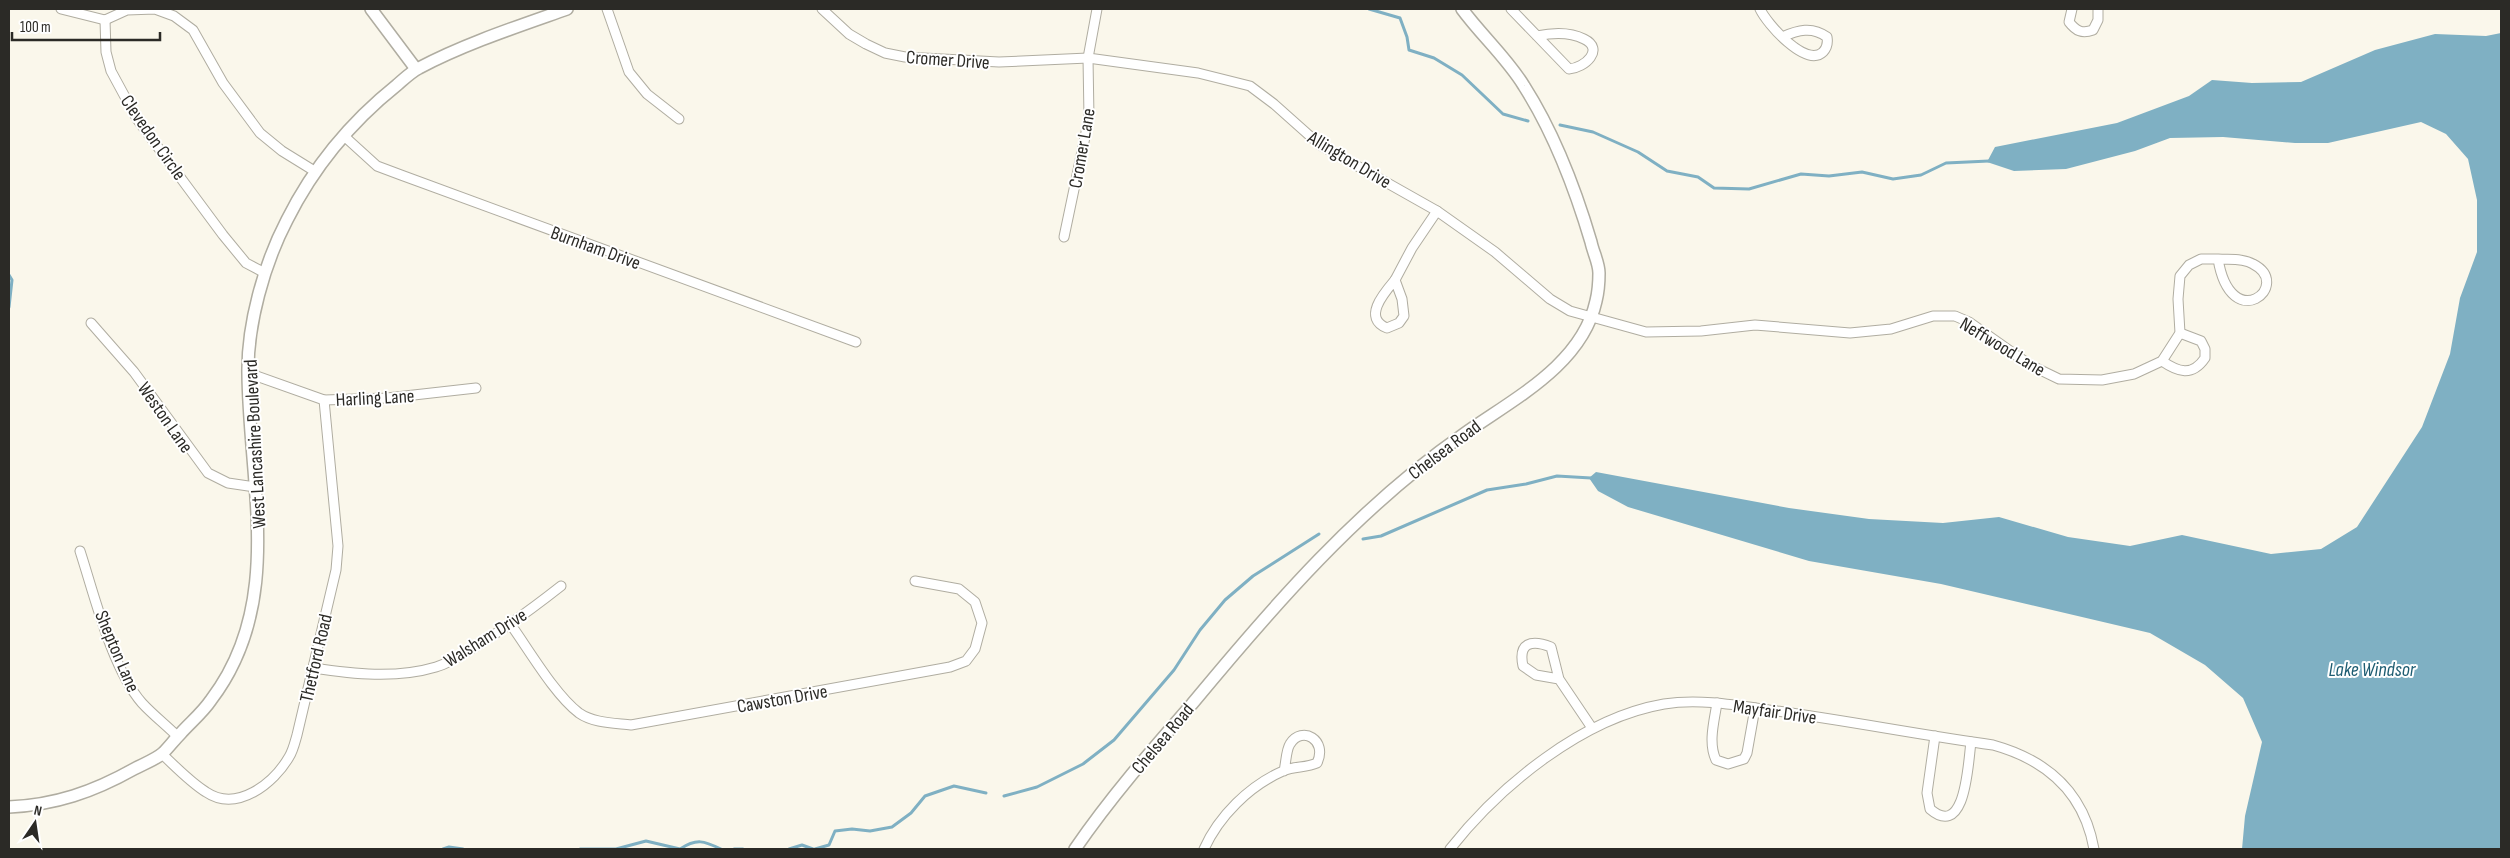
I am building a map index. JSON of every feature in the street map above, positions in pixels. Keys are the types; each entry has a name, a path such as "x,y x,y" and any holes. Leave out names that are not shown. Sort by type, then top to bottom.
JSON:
{"street":[{"path":"62,9 105,20 126,10 155,9 174,16 192,30 223,84 260,133 282,151 316,172"},
{"path":"371,9 416,69"},
{"name":"West Lancashire Boulevard","path":"9,806 39,806 70,798 116,779 162,754 212,700 232,665 249,622 259,558 248,373 253,327 265,273 286,221 316,172 344,136 376,102 416,69 567,9"},
{"path":"607,9 629,72 647,94 679,119"},
{"name":"Cromer Drive","path":"822,9 849,34 866,44 885,53 905,57 1000,62 1088,58"},
{"name":"Cromer Lane","path":"1064,237 1089,118 1088,58 1097,9"},
{"name":"Chelsea Road","path":"1075,849 1104,807 1202,690 1326,554 1370,510 1420,465 1540,380 1570,352 1591,317 1596,300 1599,272 1584,220 1552,135 1523,84 1462,9"},
{"path":"1511,9 1537,36 1569,69 1579,68 1588,62 1592,53 1592,47 1585,39 1552,33 1537,36"},
{"path":"1760,9 1782,37 1809,56 1818,56 1824,51 1828,43 1827,37 1811,30 1800,30 1782,37"},
{"path":"2072,9 2069,22 2075,29 2085,33 2094,30 2098,20 2098,9"},
{"name":"Clevedon Circle","path":"105,20 106,52 111,70 137,119 246,263 265,273"},
{"name":"Allington Drive","path":"1088,58 1198,73 1250,86 1274,104 1320,145 1437,211 1495,252 1550,298 1570,311 1591,317"},
{"name":"Burnham Drive","path":"344,136 378,166 400,175 856,342"},
{"path":"1395,280 1402,299 1404,316 1399,323 1387,328 1377,321 1375,310 1378,300 1395,280 1437,211"},
{"path":"2180,333 2201,341 2205,349 2205,358 2193,371 2178,372 2162,361 2180,333 2178,299 2180,276 2189,265 2201,259 2218,259 2240,260 2260,268 2266,275 2267,281 2262,295 2255,300 2245,301 2233,295 2224,285 2218,259"},
{"name":"Neffwood Lane","path":"1591,317 1646,332 1701,331 1755,325 1850,333 1891,330 1933,316 1955,316 1970,322 2030,365 2059,379 2102,380 2134,374 2162,361"},
{"name":"Weston Lane","path":"91,323 134,372 208,474 228,484 255,487"},
{"name":"Harling Lane","path":"248,373 324,400 388,398 476,388"},
{"name":"Thetford Road","path":"162,754 207,793 225,799 244,797 258,789 272,778 290,756 336,570 338,546 324,400"},
{"name":"Shepton Lane","path":"80,551 108,634 126,676 141,702 178,737"},
{"name":"Cawston Drive","path":"511,625 562,695 580,713 595,720 631,725 950,667 966,661 975,649 982,623 975,602 959,590 914,581"},
{"name":"Walsham Drive","path":"313,668 353,674 387,674 436,667 452,661 511,625 561,586"},
{"path":"1558,679 1536,675 1523,666 1521,655 1523,649 1530,644 1539,642 1551,647 1558,679 1592,728"},
{"path":"1716,703 1713,753 1716,760 1728,764 1744,760 1755,708"},
{"name":"Mayfair Drive","path":"1450,849 1469,825 1543,760 1592,728 1634,712 1665,704 1716,703 1935,736 2014,750 2041,764 2061,780 2081,808 2094,849"},
{"path":"1204,849 1220,822 1240,799 1284,770 1307,768 1317,763 1321,756 1320,745 1315,739 1307,736 1296,738 1289,744 1284,770"},
{"path":"1935,736 1927,793 1930,809 1943,817 1952,816 1957,812 1962,798 1971,742"}],"water":[{"name":"Lake Windsor","path":"2501,33 2501,849 2242,849 2245,816 2262,742 2243,698 2205,665 2150,633 1941,584 1809,561 1628,507 1598,491 1589,478 1596,472 1789,508 1869,519 1943,523 1999,517 2068,537 2130,546 2182,535 2271,554 2321,549 2357,527 2422,427 2450,354 2460,298 2477,252 2477,200 2468,159 2446,134 2421,122 2328,143 2295,143 2223,137 2170,138 2135,151 2066,169 2014,171 1987,162 1995,147 2117,123 2189,96 2212,80 2252,83 2301,82 2375,50 2435,34 2486,36"}],"waterway":[{"path":"1369,9 1400,18 1407,37 1409,50 1434,58 1462,75 1503,114 1528,121"},
{"path":"1560,125 1593,132 1638,152 1667,171 1698,177 1714,188 1749,189 1801,174 1829,176 1862,172 1893,179 1921,175 1946,163 1989,161"},
{"path":"9,275 12,280 9,307"},
{"path":"1363,539 1381,536 1487,490 1526,484 1557,476 1591,478"},
{"path":"1004,796 1037,787 1083,764 1114,740 1174,670 1200,630 1225,600 1253,576 1319,534"},
{"path":"815,849 829,845 835,831 852,829 870,831 892,827 911,813 925,796 954,786 986,793"},
{"path":"580,849 616,849 646,841 680,849 691,843 701,842 721,849"},
{"path":"789,849 802,845 813,849"},
{"path":"443,849 449,847 463,849"},
{"path":"734,849 743,849"}]}
